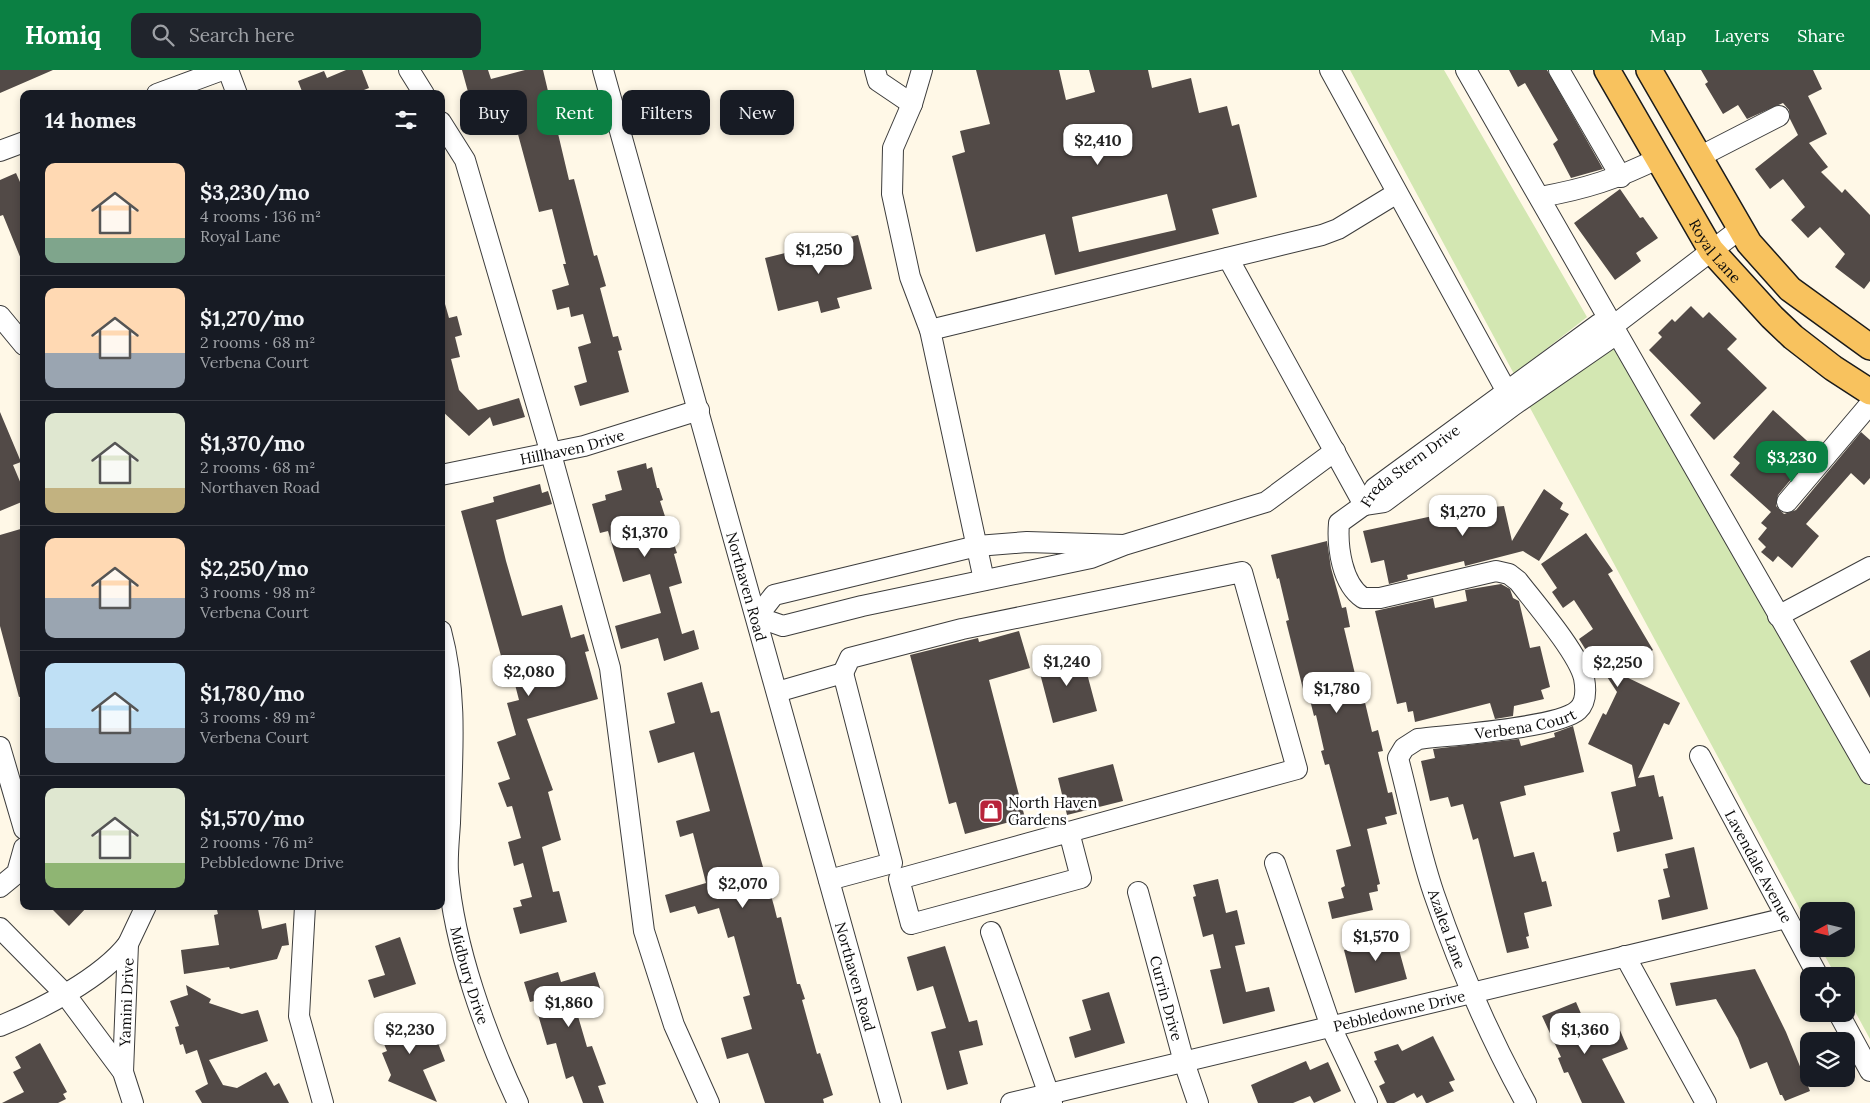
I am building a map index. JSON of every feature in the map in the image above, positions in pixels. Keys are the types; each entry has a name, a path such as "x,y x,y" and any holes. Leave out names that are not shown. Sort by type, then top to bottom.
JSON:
{"main road":[{"name":"Royal Lane","path":"1607,70 1711,250 1772,317 1793,337 1833,368 1870,392"},
{"name":"Royal Lane","path":"1649,70 1740,229 1758,254 1790,289 1870,347"}],"street":[{"path":"168,90 222,70"},
{"path":"228,70 236,90"},
{"path":"409,70 422,90"},
{"name":"Northaven Road","path":"603,70 757,616 891,1103"},
{"path":"875,70 878,81 912,104"},
{"path":"922,70 912,104 892,148 892,194 910,277 930,330 984,580"},
{"path":"1330,70 1511,398"},
{"path":"1466,70 1870,774"},
{"path":"1559,70 1621,177"},
{"path":"1699,157 1779,116"},
{"path":"445,128 465,160 551,454 610,668 644,931 674,1025 709,1103"},
{"path":"0,151 20,144"},
{"path":"1540,198 1580,190 1621,177 1659,158"},
{"path":"930,330 1322,235 1338,229 1398,193"},
{"name":"Freda Stern Drive","path":"1364,505 1376,488 1511,398 1599,324 1613,326 1740,229"},
{"path":"1228,258 1364,505"},
{"path":"0,316 20,341"},
{"path":"1787,502 1870,404"},
{"name":"Hillhaven Drive","path":"445,474 551,454 629,433 699,410"},
{"path":"1124,545 1027,542 977,546 774,596 757,616 783,626 862,606 1091,558 1124,545 1266,502 1335,451"},
{"name":"Verbena Court","path":"1364,505 1339,523 1338,541 1342,559 1356,594 1363,598 1380,598 1496,571 1509,574 1518,581 1574,657 1584,677 1586,697 1580,709 1569,717 1546,723 1418,740 1404,748 1398,758 1418,832"},
{"path":"1778,616 1870,567"},
{"path":"829,880 896,871 1069,832 1297,768 1242,572 962,629 850,658 843,673 896,871 911,924 1081,878 1069,832"},
{"path":"854,576 862,606"},
{"name":"Midbury Drive","path":"445,649 450,672 453,718 448,872 457,926 478,1008 518,1103"},
{"path":"778,692 843,673"},
{"path":"0,747 20,815"},
{"name":"Lavendale Avenue","path":"1700,756 1813,967"},
{"name":"Azalea Lane","path":"1418,832 1434,894 1470,993 1526,1103"},
{"path":"0,887 17,873 20,862"},
{"path":"1274,863 1331,1026 1367,1103"},
{"name":"Currin Drive","path":"1138,892 1184,1062 1198,1103"},
{"name":"Yamini Drive","path":"123,1072 128,944 144,910"},
{"path":"305,910 299,1016 324,1103"},
{"name":"Pebbledowne Drive","path":"1011,1103 1050,1099 1184,1062 1786,918"},
{"name":"Yamini Drive","path":"0,928 65,994 123,1072 133,1103"},
{"path":"991,932 1050,1099"},
{"path":"0,1026 65,994 117,958 128,944"},
{"path":"1625,956 1706,1103"},
{"path":"1843,1022 1870,1071"}],"green space":[{"path":"1350,70 1444,70 1587,317 1514,374"},
{"path":"1617,341 1870,786 1870,1039 1855,1012 1855,967 1831,967 1826,958 1855,958 1855,902 1800,902 1800,909 1529,406"}],"building":[{"path":"0,70 53,70 0,93"},
{"path":"346,70 362,70 369,88 364,90 301,90 298,81 324,71 327,78"},
{"path":"462,70 488,70 491,79 525,70 543,70 548,90 537,90 537,135 558,135 569,180 574,179 594,256 597,255 606,286 600,288 613,337 618,336 622,350 618,351 629,392 580,406 574,386 587,382 578,347 591,343 583,314 571,317 569,307 557,310 552,290 569,285 563,264 566,264 552,209 539,212 518,135 527,135 527,90 468,90"},
{"path":"976,70 1059,70 1066,100 1095,92 1089,70 1148,70 1152,88 1191,78 1199,113 1227,106 1232,126 1239,124 1257,197 1212,209 1219,234 1055,275 1045,234 976,252 952,156 965,152 960,131 990,124","holes":["1167,194 1176,230 1079,252 1072,217"]},
{"path":"1509,70 1547,70 1603,169 1571,178 1553,144 1558,140 1525,83 1518,87"},
{"path":"1701,70 1813,70 1822,89 1808,96 1827,134 1809,143 1828,167 1821,172 1842,193 1845,189 1870,215 1870,281 1864,289 1835,267 1845,254 1820,227 1808,238 1791,220 1805,207 1783,179 1770,189 1755,169 1798,135 1790,119 1789,110 1783,103 1747,119 1738,105 1723,114 1705,84 1708,82"},
{"path":"16,173 20,182 20,257 3,215 0,216 0,180"},
{"path":"1620,189 1640,218 1643,217 1658,238 1636,253 1641,261 1615,280 1574,223"},
{"path":"858,235 872,289 837,298 840,308 821,313 818,301 778,311 765,258"},
{"path":"445,304 449,318 457,316 462,335 455,337 460,357 451,359 459,390 478,410 519,398 525,417 493,426 490,417 469,436 445,414"},
{"path":"1691,306 1703,318 1709,312 1737,339 1727,349 1767,388 1714,440 1690,415 1701,403 1649,350 1662,337 1658,333 1672,319 1675,322"},
{"path":"1773,410 1816,449 1778,495 1776,506 1784,514 1796,510 1861,432 1870,440 1870,478 1864,485 1851,473 1806,524 1819,536 1792,568 1778,556 1773,562 1761,552 1766,547 1758,539 1767,528 1761,523 1771,512 1730,475 1740,463 1733,457"},
{"path":"0,412 20,460 20,462 13,465 20,482 20,503 0,511"},
{"path":"646,463 647,469 652,467 657,488 659,488 663,500 660,501 677,553 674,554 682,583 669,587 682,634 694,630 699,649 664,661 658,638 621,649 615,626 661,613 650,574 623,582 608,531 600,533 592,504 606,500 605,495 622,490 617,471"},
{"path":"540,484 542,493 548,491 552,504 496,520 506,561 522,616 562,605 571,638 584,634 589,651 585,652 598,699 527,719 553,790 548,792 561,840 542,847 553,892 559,891 567,922 520,934 513,908 522,906 520,900 532,897 523,863 514,866 508,842 521,838 512,806 507,807 498,783 510,779 497,742 516,735 507,703 519,700 512,673 506,674 461,511 494,502 493,497"},
{"path":"1544,489 1563,503 1560,509 1569,514 1539,561 1523,551 1465,566 1464,561 1407,575 1408,579 1389,584 1384,560 1371,563 1363,531 1456,511 1454,505 1470,501 1471,506 1491,501 1493,507 1504,506 1512,541"},
{"path":"20,529 19,697 0,626 0,535"},
{"path":"1586,533 1613,571 1608,574 1653,650 1618,673 1680,703 1669,725 1664,723 1638,778 1654,775 1659,797 1663,796 1673,839 1617,852 1613,833 1620,831 1611,792 1636,786 1632,765 1588,744 1603,713 1606,715 1617,692 1592,654 1589,655 1579,639 1593,629 1574,600 1563,608 1552,592 1557,588 1541,564"},
{"path":"1327,541 1331,568 1342,608 1346,607 1350,627 1344,628 1360,695 1363,694 1372,732 1378,730 1383,751 1378,752 1388,793 1392,792 1397,814 1385,817 1387,824 1367,829 1380,884 1377,885 1378,891 1369,893 1373,910 1332,919 1328,902 1344,898 1341,888 1345,886 1336,850 1351,846 1329,764 1325,765 1321,751 1324,750 1316,715 1314,716 1308,692 1304,693 1286,621 1289,620 1279,578 1277,579 1271,555"},
{"path":"1501,584 1510,589 1513,598 1519,601 1530,648 1540,646 1550,687 1541,690 1544,699 1514,706 1513,716 1495,719 1490,703 1415,722 1413,711 1408,712 1406,702 1397,704 1375,611 1433,598 1435,608 1467,601 1465,590"},
{"path":"1019,631 1030,668 989,680 1025,818 965,834 956,802 949,804 910,655 978,638 979,642"},
{"path":"1870,650 1870,698 1850,661"},
{"path":"1081,651 1097,711 1053,723 1037,662"},
{"path":"702,682 711,713 719,711 777,918 781,917 797,984 800,984 805,999 802,1000 817,1054 820,1053 833,1095 823,1099 824,1103 765,1103 748,1053 727,1059 721,1038 752,1029 743,997 750,995 734,936 728,938 719,908 698,914 695,906 670,913 665,895 706,883 693,833 680,837 676,821 710,811 694,752 658,763 649,731 675,723 667,693"},
{"path":"1573,726 1584,772 1524,786 1526,795 1500,802 1514,857 1534,852 1542,882 1546,881 1552,906 1524,913 1529,936 1526,937 1529,948 1507,953 1478,838 1473,840 1463,804 1451,807 1448,797 1430,801 1421,761 1435,758 1433,749 1519,739 1521,746 1555,737 1554,733"},
{"path":"1113,764 1123,801 1067,815 1058,778"},
{"path":"1694,847 1708,909 1662,920 1658,900 1670,897 1663,869 1668,868 1665,854"},
{"path":"1218,879 1226,913 1237,910 1245,944 1235,946 1246,992 1269,987 1275,1011 1223,1024 1210,970 1221,968 1213,934 1203,937 1193,897 1196,896 1193,885"},
{"path":"53,910 84,910 69,926"},
{"path":"217,910 258,910 262,929 286,923 289,945 282,946 277,959 230,969 229,967 184,974 181,950 219,945 214,915 218,914"},
{"path":"1393,928 1407,979 1355,993 1344,950 1370,943 1368,935"},
{"path":"400,937 416,984 374,998 368,980 385,975 375,946"},
{"path":"945,946 969,1022 977,1020 983,1045 959,1051 968,1084 947,1090 931,1032 946,1028 933,986 917,991 907,957"},
{"path":"1755,969 1786,1032 1800,1066 1800,1087 1808,1087 1810,1091 1785,1101 1782,1095 1780,1095 1767,1062 1750,1069 1738,1038 1716,999 1676,1006 1670,983"},
{"path":"558,972 561,982 595,972 603,997 575,1006 587,1047 592,1046 606,1084 598,1086 604,1103 583,1103 573,1076 566,1079 556,1043 547,1045 534,1001 530,1002 524,982"},
{"path":"186,985 211,999 209,1003 242,1014 258,1010 268,1041 209,1060 223,1085 237,1088 266,1072 274,1086 279,1083 289,1103 202,1103 195,1091 208,1084 197,1050 186,1054 183,1044 180,1045 175,1027 179,1026 170,1001 188,995"},
{"path":"1109,992 1125,1043 1075,1058 1069,1037 1091,1030 1082,1000"},
{"path":"1576,1002 1592,1039 1619,1028 1628,1049 1602,1059 1625,1103 1582,1103 1568,1072 1564,1073 1558,1058 1561,1057 1542,1016"},
{"path":"414,1013 420,1028 423,1027 431,1045 438,1043 445,1061 423,1070 437,1102 388,1081 391,1075 382,1053 387,1051 377,1028"},
{"path":"1433,1036 1455,1080 1449,1082 1454,1091 1428,1103 1426,1103 1422,1095 1417,1098 1414,1093 1394,1103 1387,1103 1379,1086 1385,1083 1374,1061 1377,1060 1374,1052 1398,1044 1402,1051"},
{"path":"40,1043 67,1092 63,1094 66,1099 58,1103 2,1103 24,1092 13,1072 21,1068 15,1057"},
{"path":"1306,1061 1310,1070 1328,1062 1341,1091 1314,1103 1310,1096 1293,1103 1258,1103 1251,1085"}],"place":[{"name":"North Haven Gardens","path":"991,811"}]}
